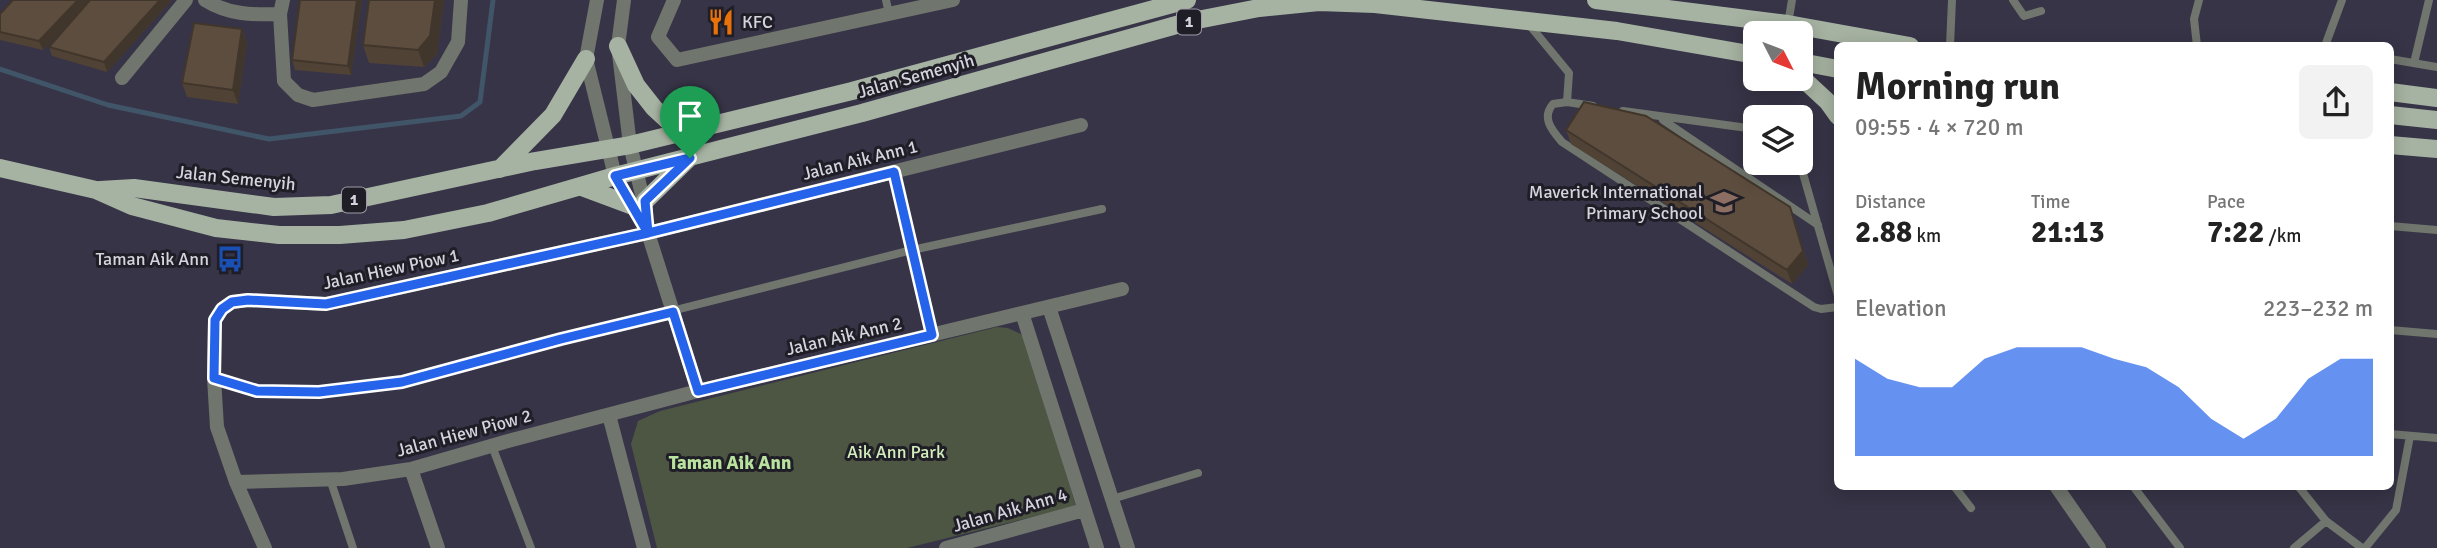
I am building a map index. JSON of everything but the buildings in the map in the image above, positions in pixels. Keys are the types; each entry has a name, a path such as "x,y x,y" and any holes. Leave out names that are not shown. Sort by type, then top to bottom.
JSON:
{"main road":[{"name":"Jalan Semenyih","path":"96,190 134,188 274,207 331,205 630,145 852,91 1187,0"},
{"path":"1596,0 1764,21"},
{"name":"Jalan Semenyih","path":"0,168 96,190 132,206 216,228 279,234 340,235 404,230 488,213 615,176 862,113 1187,22 1259,8 1319,2 1375,4 1617,31 1743,53"},
{"path":"1813,31 1844,40 1865,42"},
{"path":"618,46 636,85 654,108 680,132"},
{"path":"500,169 553,115 586,59"},
{"path":"1813,64 1834,68"},
{"path":"1813,88 1834,110"},
{"path":"2394,93 2437,98"},
{"path":"2394,115 2437,120"},
{"path":"2394,145 2437,149"},
{"path":"582,187 639,203 690,158"}],"street":[{"path":"122,78 186,0"},
{"path":"205,0 219,8 251,15 281,7 284,80 298,95 313,100 424,84 441,72 458,42 461,0"},
{"path":"597,0 586,59 615,176 639,203"},
{"path":"624,0 618,46 639,203 698,391"},
{"path":"674,0 658,37 677,60 888,7 953,0"},
{"name":"Jalan Aik Ann 1","path":"648,233 1081,125"},
{"name":"Jalan Hiew Piow 1","path":"265,548 236,482 217,427 215,320 222,309 232,302 248,300 326,304 648,233"},
{"name":"Jalan Aik Ann 2","path":"698,391 1122,289"},
{"path":"1049,307 1128,548"},
{"path":"1022,313 1097,548"},
{"name":"Jalan Hiew Piow 2","path":"236,482 330,479 411,469 698,391"},
{"path":"609,415 644,548"},
{"path":"411,469 439,548"},
{"path":"2059,490 2099,548"},
{"name":"Jalan Aik Ann 4","path":"946,548 1084,510"}],"lane":[{"path":"1788,21 1792,0"},
{"path":"1950,42 1952,0"},
{"path":"2013,0 2024,16 2041,11"},
{"path":"2197,42 2194,19 2199,0"},
{"path":"2326,42 2342,0"},
{"path":"2414,63 2429,0"},
{"path":"1524,19 1569,73 1567,102"},
{"path":"2394,60 2437,67"},
{"path":"1743,128 1660,118 1567,102 1553,104 1548,110 1547,120 1562,142 1814,307 1834,307"},
{"path":"1660,118 1818,225"},
{"path":"894,172 932,335"},
{"path":"1803,175 1834,282"},
{"path":"214,378 257,391 319,392 402,382 548,342 912,250 1102,209"},
{"path":"2394,226 2437,230"},
{"path":"2394,330 2437,334"},
{"path":"2394,434 2437,438"},
{"path":"2301,490 2326,521 2363,548 2396,510 2410,436"},
{"path":"492,446 531,548"},
{"path":"1112,499 1198,473"},
{"path":"330,479 353,548"},
{"path":"1957,490 1971,508"},
{"path":"2136,490 2180,548"},
{"path":"2294,548 2326,521"}],"green space":[{"name":"Aik Ann Park","path":"997,327 1008,328 1023,335 1076,506 907,548 657,548 631,444 638,421 660,411"}],"waterway":[{"path":"0,69 108,105 269,139 461,116 480,102 493,0"}],"place":[{"name":"KFC","path":"721,22"},
{"name":"Maverick International Primary School","path":"1724,202"},
{"name":"Taman Aik Ann","path":"230,259"}],"district":[{"name":"Taman Aik Ann","path":"730,463"}],"route":[{"path":"690,158 615,176 648,233 894,172 932,335 698,391 673,312 402,382 319,392 257,391 214,378 215,320 222,309 232,302 248,300 326,304 648,233 645,201 690,158"}]}
